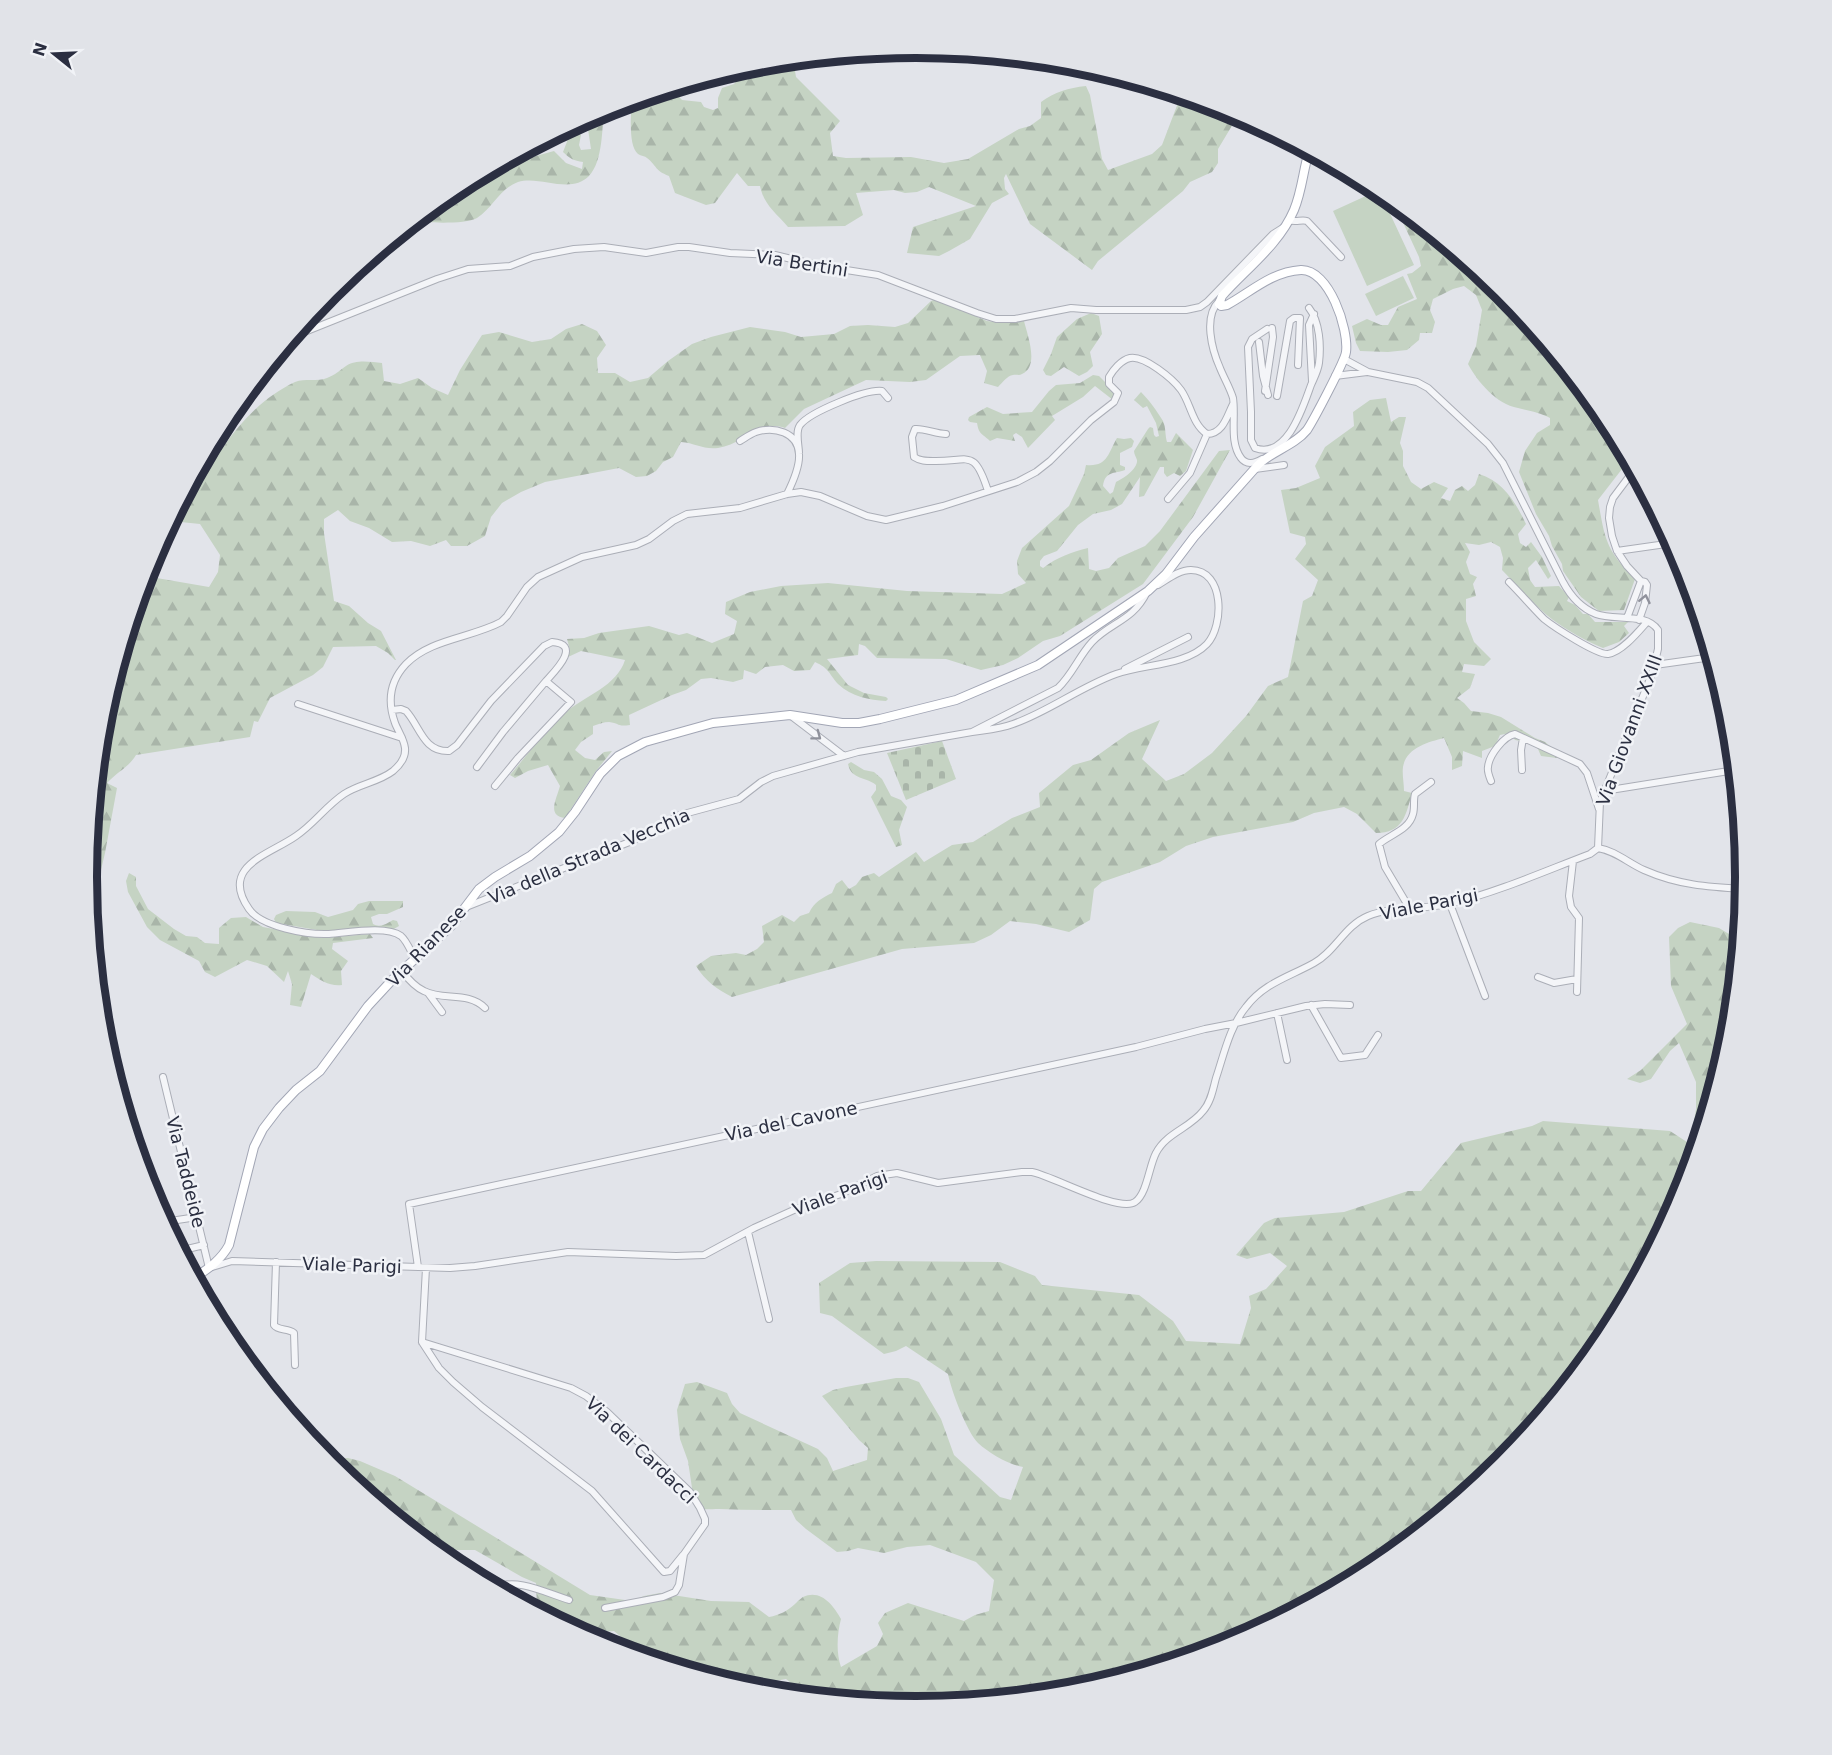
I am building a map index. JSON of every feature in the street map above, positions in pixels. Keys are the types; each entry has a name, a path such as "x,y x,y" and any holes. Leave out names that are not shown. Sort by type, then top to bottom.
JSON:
{"main road":[{"path":"1307,158 1300,191 1288,222 1266,251 1219,301 1220,306 1227,305 1261,283 1285,273 1300,270 1312,272 1322,280 1339,312 1346,340 1344,359"},
{"name":"Via Rianese","path":"200,1274 222,1256 230,1243 250,1160 263,1129 285,1100 320,1071 362,1013 402,971 451,926 484,884 527,859 550,841 575,812 600,774 611,762 625,751 651,740 700,726 790,715 842,723 880,720 956,700 1038,665 1148,591 1166,574 1194,537 1254,469 1279,446 1306,431 1344,359"}],"street":[{"path":"1288,222 1308,221 1341,257"},
{"name":"Via Bertini","path":"305,332 460,272 510,266 533,257 570,249 604,247 638,253 689,247 780,256 821,266 882,276 977,313 1006,320 1071,308 1186,310 1205,304 1273,234 1288,222"},
{"path":"1219,301 1212,316 1212,341 1233,404 1235,440 1244,460 1250,463 1266,458"},
{"path":"1259,342 1267,393 1273,337 1270,328 1252,339 1248,347 1251,440 1254,447 1270,449 1279,446 1298,417 1319,362 1318,332 1312,311"},
{"path":"1277,396 1291,318 1300,318 1298,365"},
{"path":"415,959 404,939 394,933 374,931 320,934 270,924 250,911 242,897 240,886 244,872 254,860 302,833 350,790 386,776 397,767 405,754 405,748 392,710 391,697 397,675 408,662 427,650 501,622 530,585 541,575 582,557 636,545 684,515 740,508 799,492 811,493 867,516 886,520 943,506 1017,482 1036,472 1053,458 1091,420 1114,402 1118,393 1109,384 1110,375 1121,363 1131,358 1148,363 1177,385 1198,425 1207,434 1212,435 1219,431 1233,404"},
{"path":"1344,359 1368,372 1414,381 1426,386 1488,444 1506,467 1568,591 1579,603 1592,612 1608,617 1647,622"},
{"path":"1335,376 1368,372"},
{"path":"788,494 797,468 799,428 802,423 832,406 870,391 882,391 888,398"},
{"path":"946,434 915,429 912,437 914,457 918,460 929,461 960,459 971,461 981,471 988,491"},
{"path":"740,441 760,431 779,430 793,438 799,453"},
{"path":"1168,499 1188,475 1207,434"},
{"path":"1254,469 1284,465"},
{"path":"1629,476 1611,504 1609,516 1617,551 1626,566 1641,581 1645,582 1647,588 1640,620"},
{"path":"1617,551 1664,544"},
{"path":"1117,674 1172,661 1194,653 1207,644 1217,629 1218,596 1213,585 1201,572 1192,570 1184,572 1148,591"},
{"path":"1627,618 1641,581"},
{"path":"1509,582 1551,624 1589,648 1604,654 1612,653 1621,647 1647,622"},
{"name":"Via della Strada Vecchia","path":"465,907 632,841 680,815 739,799 770,777 858,752 972,732 1056,690 1092,642 1135,610 1148,591"},
{"name":"Via Giovanni XXIII","path":"1598,848 1599,809 1604,791 1655,665 1658,632 1655,626 1647,622"},
{"path":"972,732 1017,722 1188,637"},
{"path":"392,710 406,711 427,742 448,752 455,747 491,701 544,646 550,642 558,642 564,647 566,656 562,663 499,736 477,767"},
{"path":"1655,665 1705,658"},
{"path":"495,786 571,702 546,681"},
{"path":"298,704 402,738"},
{"path":"790,715 844,756"},
{"path":"1491,781 1488,763 1498,747 1515,734 1578,763 1586,771 1599,809"},
{"path":"1522,770 1523,738"},
{"path":"1604,791 1728,771"},
{"path":"1410,909 1385,867 1379,844 1408,823 1413,812 1416,792 1431,782"},
{"path":"1598,848 1610,851 1663,878 1698,886 1735,888"},
{"name":"Viale Parigi","path":"209,1268 230,1261 426,1268 469,1267 571,1252 700,1256 794,1210 841,1194 872,1178 888,1173 903,1174 940,1183 1032,1172 1127,1205 1133,1203 1141,1194 1153,1159 1161,1145 1195,1120 1206,1106 1236,1023 1245,1007 1265,988 1320,960 1348,929 1376,913 1450,904 1499,889 1573,861 1593,853 1598,848"},
{"path":"1573,861 1569,892 1571,906 1579,918 1577,992"},
{"path":"1450,904 1485,996"},
{"path":"402,971 414,985 428,993 472,999 485,1008"},
{"path":"1538,976 1554,983 1577,979"},
{"path":"428,993 442,1012"},
{"path":"1236,1023 1311,1005 1350,1005"},
{"path":"1311,1005 1341,1058 1365,1055 1378,1035"},
{"path":"1277,1013 1287,1060"},
{"name":"Via del Cavone","path":"418,1267 409,1204 1136,1047 1236,1023"},
{"name":"Via Taddeide","path":"163,1077 209,1268"},
{"path":"172,1221 197,1217"},
{"path":"748,1232 769,1319"},
{"path":"186,1249 204,1245"},
{"path":"276,1262 273,1324 276,1328 291,1330 294,1333 295,1365"},
{"path":"426,1268 422,1342 439,1368 482,1407 592,1491 663,1571 666,1573 670,1571 684,1554"},
{"name":"Via dei Cardacci","path":"422,1342 571,1388 586,1396 602,1408 691,1494 705,1519 705,1526 684,1554 679,1584 673,1593 605,1608"},
{"path":"502,1585 518,1584 569,1600"}],"green space":[{"path":"795,68 796,77 840,121 830,133 833,156 846,158 911,157 944,163 968,159 1041,118 1041,102 1062,91 1086,86 1090,95 1102,159 1108,170 1152,154 1162,145 1178,102 1234,123 1218,149 1218,163 1212,172 1190,182 1183,191 1098,261 1092,270 1030,224 1006,174 1005,189 1009,194 992,203 970,239 939,256 907,253 913,227 976,206 929,187 917,192 905,193 894,190 856,193 863,215 845,226 788,227 767,203 760,186 748,186 737,173 715,203 706,205 675,193 669,176 635,150 631,129 632,110 677,94 682,100 701,102 704,107 713,110 718,108 718,98 722,88 734,84 739,78"},
{"path":"603,121 597,162 589,176 581,181 573,184 518,182 506,189 477,218 455,222 426,222 506,168 524,159 554,151 566,163 582,169 583,162 572,159 563,152 569,136 576,133 581,135 579,145 581,150 591,149 588,129"},
{"path":"1368,195 1371,197 1388,209 1414,265 1367,286 1333,211"},
{"path":"1401,218 1456,262 1532,337 1597,422 1624,466 1598,500 1608,544 1618,560 1635,579 1624,610 1599,611 1581,597 1563,571 1549,536 1536,514 1519,472 1525,451 1537,433 1550,425 1550,418 1502,402 1482,385 1472,371 1468,364 1476,346 1482,310 1476,295 1464,286 1433,299 1430,310 1435,322 1432,333 1420,333 1419,340 1407,350 1360,351 1352,326 1367,319 1381,325 1388,325 1398,307 1417,299 1407,274 1421,266"},
{"path":"1403,276 1414,298 1376,316 1365,294"},
{"path":"936,299 987,321 1002,323 1024,321 1031,349 1030,364 1027,370 1021,375 1009,377 998,387 984,383 987,371 980,355 960,356 926,380 910,382 866,380 804,409 785,428 767,427 718,448 681,442 673,457 663,462 656,471 647,476 636,477 619,468 545,482 502,503 491,517 485,536 467,546 451,546 446,540 430,546 411,541 392,542 369,528 350,521 338,510 324,519 334,601 349,606 381,631 396,660 376,646 333,647 323,667 313,675 270,698 258,722 254,721 250,737 136,755 107,783 117,788 101,870 97,871 104,771 113,718 140,614 154,578 209,587 218,572 220,555 200,524 178,522 221,445 224,446 246,418 274,394 295,382 323,379 354,362 364,362 382,363 384,381 400,384 418,378 448,395 460,370 482,335 499,332 532,342 551,339 566,329 582,324 597,331 606,345 597,358 598,373 615,373 630,382 648,378 692,344 711,337 750,327 785,332 801,337 834,334 850,326 895,327 908,323"},
{"path":"1091,313 1099,316 1102,334 1090,352 1093,366 1079,376 1064,367 1051,376 1046,375 1043,370 1057,337 1077,319"},
{"path":"1093,375 1099,376 1117,394 1113,400 1095,386 1083,397 1052,416 1055,420 1028,448 1022,437 1016,433 1013,435 1015,441 997,438 990,441 980,432 977,423 968,420 969,417 987,407 1003,414 1032,412 1056,385 1080,383"},
{"path":"1141,392 1163,421 1167,442 1171,442 1176,433 1193,450 1186,471 1180,476 1174,473 1167,477 1164,467 1160,467 1144,496 1139,497 1140,477 1122,504 1111,510 1093,514 1078,525 1057,551 1044,556 1040,561 1040,566 1043,568 1065,555 1088,548 1089,569 1096,571 1109,568 1118,558 1145,546 1160,531 1219,451 1230,450 1193,517 1143,584 1060,636 1043,641 1003,665 981,670 946,659 877,658 865,646 859,644 858,655 827,659 848,685 864,693 886,697 888,699 886,701 867,699 849,692 838,684 826,669 815,662 810,670 794,671 783,665 765,667 756,674 744,670 743,679 733,682 711,678 701,679 686,690 629,715 630,725 609,722 593,726 593,734 581,742 575,750 585,758 595,760 604,752 612,751 565,818 559,817 554,810 560,786 548,765 515,778 510,775 558,719 608,684 621,669 625,660 581,651 568,657 570,650 567,639 649,626 679,635 687,633 712,643 734,634 737,621 725,614 726,602 750,592 781,586 828,583 907,591 1002,594 1026,583 1018,574 1017,561 1022,548 1069,506 1086,465 1099,464 1103,461 1117,438 1131,438 1134,441 1132,447 1120,453 1120,465 1125,467 1125,470 1108,475 1104,481 1103,486 1110,494 1116,482 1135,467 1137,460 1134,451 1148,429 1153,428 1154,435 1159,436 1156,423 1147,406 1143,408 1134,400"},
{"path":"1386,398 1391,422 1399,417 1406,417 1400,443 1403,451 1403,466 1411,482 1421,489 1434,482 1448,488 1441,498 1450,501 1455,490 1462,486 1468,491 1475,485 1479,474 1488,477 1502,487 1518,508 1526,524 1518,534 1520,543 1526,547 1531,542 1542,557 1551,576 1548,579 1536,560 1528,568 1530,580 1535,587 1559,586 1569,597 1567,601 1575,605 1583,614 1588,614 1595,622 1628,622 1624,626 1629,633 1619,642 1603,648 1590,642 1553,620 1533,603 1502,570 1503,558 1500,547 1491,542 1479,545 1465,543 1470,552 1466,562 1470,574 1477,577 1473,584 1476,596 1466,599 1466,621 1474,642 1491,659 1484,666 1464,664 1462,672 1475,674 1470,688 1457,698 1471,711 1501,717 1545,742 1555,750 1557,758 1541,756 1532,743 1515,740 1510,733 1500,735 1495,746 1482,751 1482,758 1463,751 1462,766 1452,770 1452,757 1444,738 1431,742 1413,751 1405,760 1404,791 1412,793 1402,821 1392,830 1376,833 1357,814 1344,807 1314,813 1293,822 1213,837 1186,846 1160,862 1102,882 1094,889 1090,920 1069,932 1036,924 1010,921 991,935 974,943 902,949 732,997 716,988 703,976 696,966 711,956 736,953 746,955 757,949 764,942 762,926 782,915 794,922 800,916 809,913 813,906 832,893 836,884 842,880 849,889 856,885 862,877 874,873 879,877 916,852 924,862 952,845 973,842 1012,818 1040,807 1039,793 1073,765 1091,760 1129,733 1160,720 1142,759 1166,781 1184,774 1212,753 1246,716 1268,686 1288,677 1303,601 1312,596 1318,580 1295,559 1306,544 1305,537 1290,533 1281,490 1296,488 1320,478 1315,466 1325,447 1354,426 1353,412 1370,400"},
{"path":"942,741 956,779 906,800 887,753"},
{"path":"851,762 864,770 874,772 882,779 891,796 901,800 907,807 899,830 902,845 896,847 871,797 876,790 876,785 852,773 848,764"},
{"path":"129,873 136,877 136,886 148,909 174,929 186,936 197,937 205,943 219,944 219,928 231,918 246,917 263,927 322,938 370,934 373,938 333,943 332,949 348,961 341,971 342,985 330,984 311,974 301,1007 290,1005 292,984 288,971 284,982 267,966 247,960 215,977 205,972 199,961 160,940 147,927 128,892 126,881"},
{"path":"369,901 403,901 403,907 387,914 371,917 373,924 378,926 393,920 397,921 399,926 392,930 323,931 276,923 274,919 276,915 286,911 315,912 328,917 353,910 358,904"},
{"path":"1690,922 1719,928 1733,936 1728,984 1719,1037 1692,1141 1673,1191 1651,1240 1597,1333 1532,1418 1495,1457 1415,1527 1325,1587 1229,1634 1128,1669 1076,1681 970,1695 862,1695 796,1687 786,1679 766,1683 756,1681 704,1669 653,1653 630,1644 614,1631 599,1632 537,1603 536,1583 475,1550 450,1550 417,1527 339,1458 360,1461 395,1476 590,1595 632,1601 660,1593 711,1601 749,1602 769,1617 786,1611 803,1597 815,1595 821,1597 830,1604 841,1619 838,1656 841,1667 877,1646 883,1634 878,1623 885,1613 908,1603 964,1621 989,1611 994,1580 976,1562 930,1545 907,1547 884,1553 858,1548 837,1552 796,1520 791,1510 695,1508 688,1461 680,1439 677,1410 685,1384 697,1382 727,1393 732,1404 740,1413 818,1449 827,1458 833,1471 867,1460 868,1448 822,1396 846,1387 908,1378 919,1382 941,1419 954,1455 1000,1497 1011,1500 1023,1467 999,1458 978,1443 960,1410 948,1374 906,1346 884,1354 832,1316 820,1313 819,1283 850,1263 876,1261 1000,1262 1035,1276 1042,1285 1139,1295 1173,1321 1186,1341 1240,1344 1251,1308 1249,1296 1266,1289 1287,1266 1270,1253 1247,1259 1236,1255 1264,1223 1275,1218 1344,1212 1408,1191 1421,1191 1461,1143 1532,1126 1543,1121 1670,1131 1690,1144 1696,1109 1696,1082 1679,1043 1670,1051 1651,1079 1640,1083 1627,1079 1641,1070 1687,1024 1671,986 1669,937 1678,928"}]}
